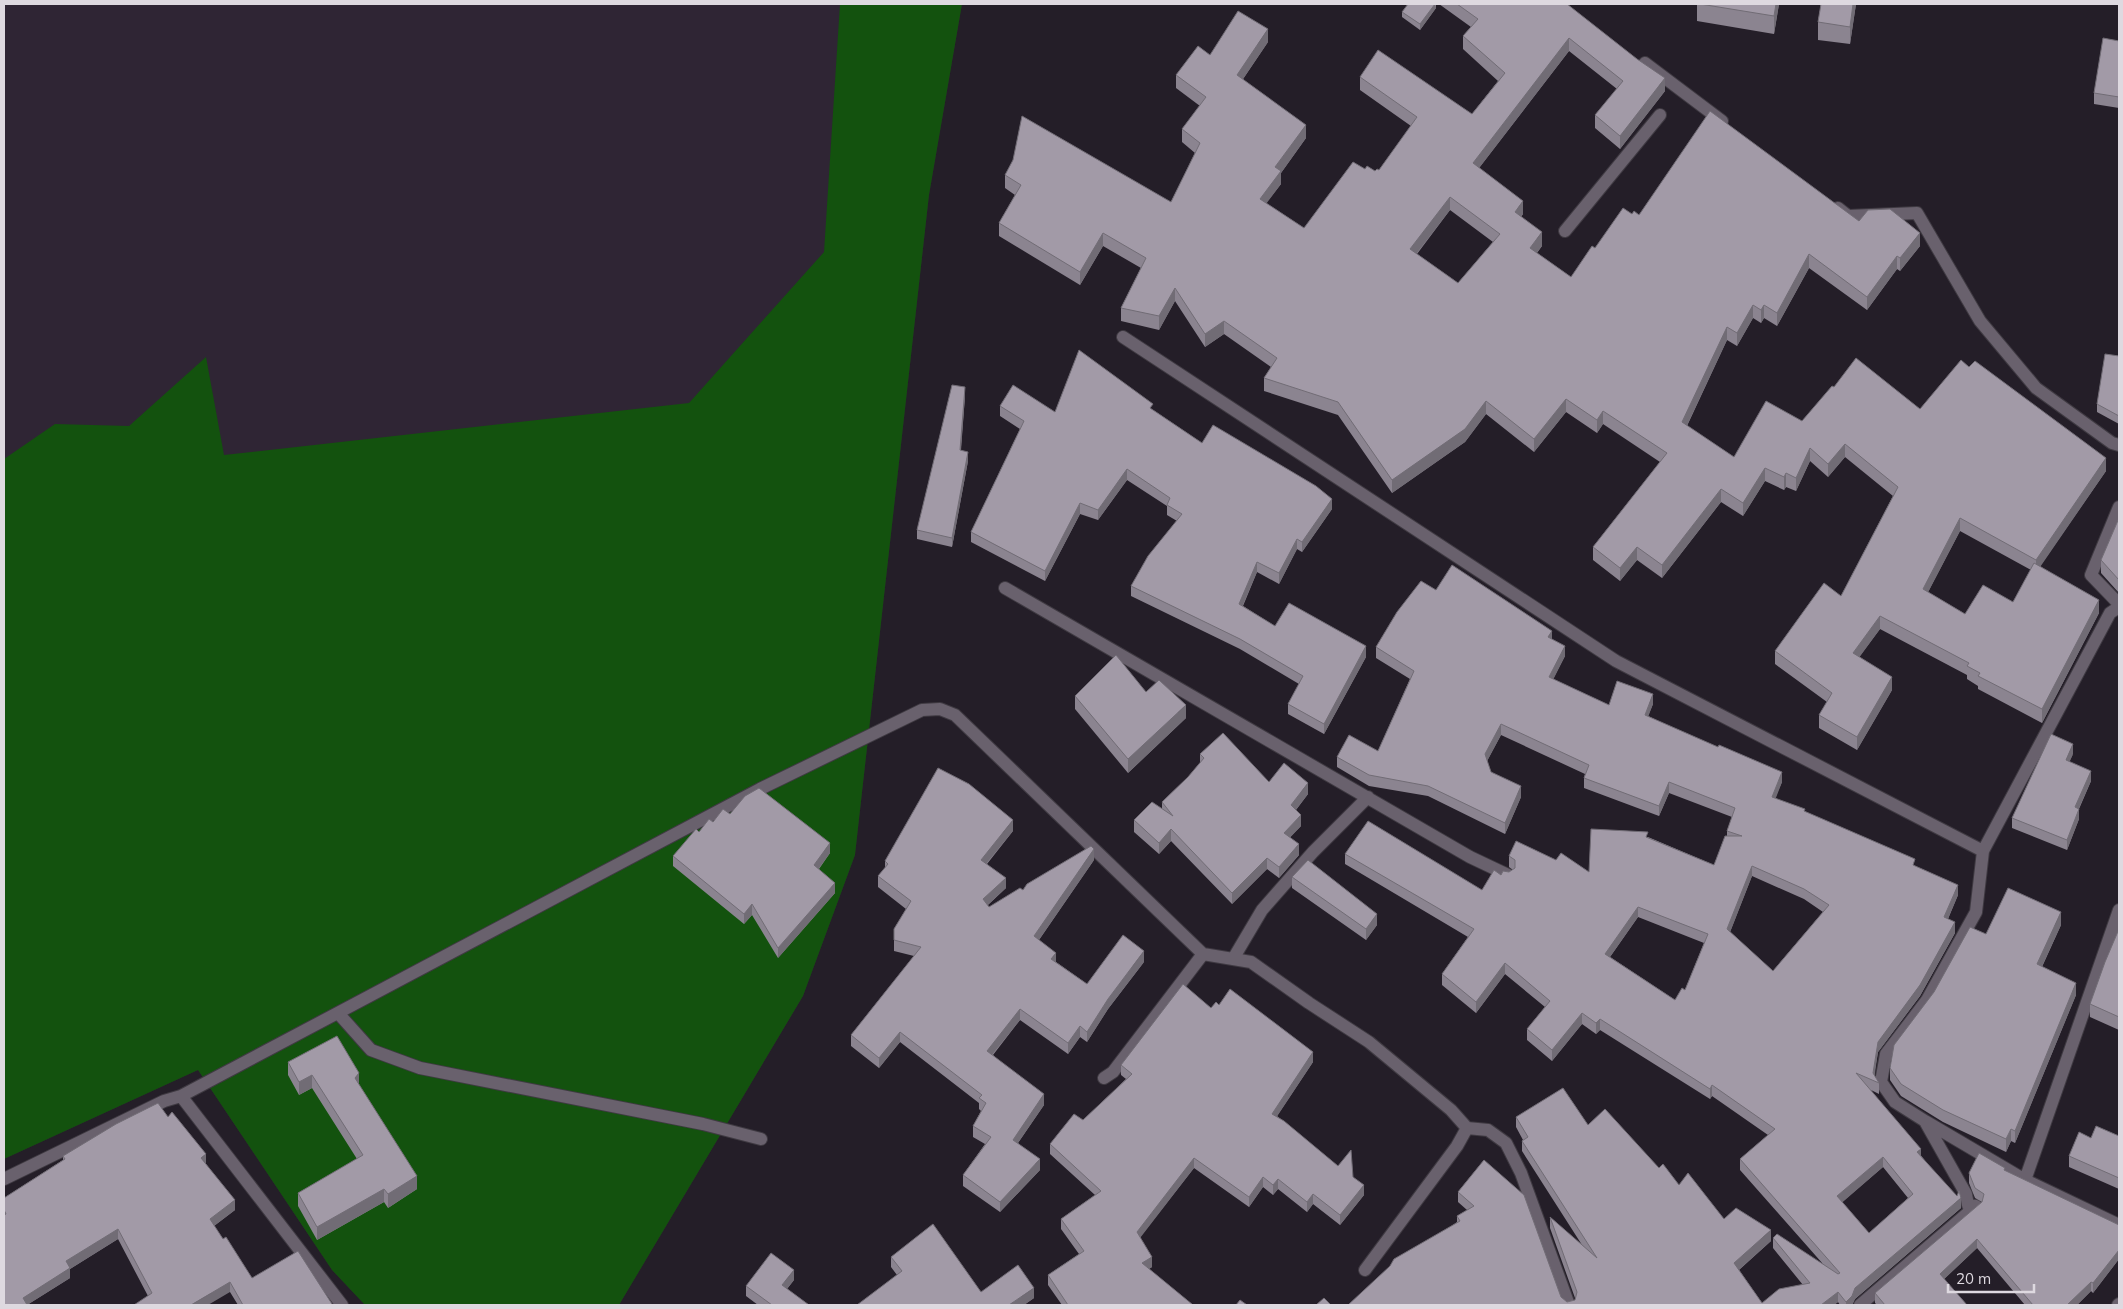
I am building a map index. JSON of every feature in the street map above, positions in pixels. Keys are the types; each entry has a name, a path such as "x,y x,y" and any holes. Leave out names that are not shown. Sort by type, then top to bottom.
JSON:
{"street":[{"path":"1645,63 1731,128"},
{"path":"1565,232 1660,115"},
{"path":"1825,198 1848,216 1917,213 1980,321 2036,388 2112,443 2119,445"},
{"path":"1123,337 1616,661 1983,851"},
{"path":"2119,507 2091,575 2119,606 2110,613 1983,851 1976,912 1927,1000 1886,1054 1881,1082 1895,1102 1925,1121 2025,1180 2119,1225"},
{"path":"1006,588 1470,857 1508,875"},
{"path":"4,1179 164,1101 181,1096 778,780 902,718 922,710 940,709 955,714 1203,954 1251,962 1308,1003 1369,1042 1451,1110 1467,1128 1488,1130 1506,1143 1521,1173 1568,1305"},
{"path":"1233,959 1262,910 1313,852 1368,797"},
{"path":"2025,1180 2119,910"},
{"path":"1104,1078 1113,1072 1203,954"},
{"path":"338,1013 371,1050 420,1068 703,1124 760,1139"},
{"path":"181,1096 342,1305"},
{"path":"1860,1305 1976,1206 1968,1205 1966,1194 1925,1121"},
{"path":"1365,1270 1457,1146 1467,1128"}],"shaded area":[{"path":"4,4 962,4 929,195 855,855 803,996 619,1305 365,1305 332,1270 198,1070 4,1159"}],"green space":[{"path":"840,4 962,4 929,195 855,855 803,996 619,1305 365,1305 332,1270 198,1070 4,1159 4,459 55,424 129,426 206,357 224,455 689,403 824,252"}],"building":[{"path":"1408,4 1435,4 1420,24 1402,12"},
{"path":"1457,4 1567,4 1637,59 1665,78 1620,136 1595,115 1623,81 1569,38 1473,163 1523,201 1515,212 1542,232 1530,248 1571,277 1592,246 1595,248 1623,208 1632,214 1634,211 1639,215 1710,111 1859,221 1868,210 1890,209 1920,233 1900,258 1897,256 1867,297 1809,254 1777,313 1764,305 1761,310 1753,305 1737,333 1727,327 1682,422 1734,457 1766,401 1802,421 1832,386 1834,387 1856,358 1920,409 1961,360 1969,367 1975,361 2106,458 2036,560 1960,518 1923,589 1965,614 1983,585 2013,602 2034,563 2099,600 2042,709 1978,676 1980,673 1967,666 1969,663 1880,616 1853,653 1892,677 1857,737 1819,715 1832,693 1775,651 1824,583 1841,596 1898,487 1845,444 1828,464 1810,448 1796,478 1786,473 1784,477 1765,468 1743,503 1721,489 1662,565 1637,547 1620,568 1593,547 1667,453 1603,411 1597,420 1566,399 1534,439 1486,401 1465,429 1392,480 1338,402 1264,378 1277,358 1224,321 1205,334 1175,288 1159,316 1121,308 1146,258 1103,233 1080,272 999,223 1021,185 1005,175 1013,160 1022,116 1171,202 1200,143 1182,129 1206,97 1176,75 1198,46 1210,55 1238,11 1268,29 1237,75 1306,125 1275,167 1281,171 1260,199 1304,228 1353,162 1365,169 1367,166 1375,171 1379,170 1417,117 1360,77 1378,50 1472,114 1505,73 1463,36 1478,19","holes":["1450,197 1500,234 1458,283 1410,249"]},
{"path":"1700,4 1776,4 1774,16"},
{"path":"1821,4 1853,4 1850,27 1818,22"},
{"path":"2103,38 2119,41 2119,97 2094,93"},
{"path":"1079,350 1153,404 1150,408 1202,443 1213,425 1316,486 1332,499 1302,542 1297,539 1279,573 1257,562 1239,604 1275,626 1289,603 1366,646 1324,724 1288,704 1303,676 1240,639 1131,586 1148,556 1182,514 1167,505 1170,498 1127,469 1098,510 1080,503 1045,571 971,532 1024,421 1000,406 1013,385 1055,412"},
{"path":"2105,354 2119,356 2119,416 2097,404"},
{"path":"952,385 965,387 960,450 968,452 952,538 917,530"},
{"path":"2119,518 2119,580 2101,560"},
{"path":"1452,565 1552,631 1548,637 1565,646 1549,677 1609,705 1617,681 1653,694 1645,715 1718,747 1719,745 1782,772 1772,797 1805,809 1804,811 1915,859 1913,865 1958,885 1944,917 1955,922 1920,985 1878,1042 1873,1073 1879,1083 1856,1073 1921,1149 1917,1152 1957,1196 1959,1191 1961,1198 1855,1288 1852,1296 1846,1302 1838,1292 1821,1305 1348,1305 1390,1266 1394,1259 1460,1221 1457,1216 1474,1206 1458,1192 1484,1160 1524,1195 1561,1297 1567,1302 1575,1300 1577,1292 1550,1217 1597,1258 1522,1141 1528,1137 1516,1117 1563,1088 1588,1125 1605,1109 1659,1168 1663,1164 1679,1185 1688,1173 1724,1219 1736,1208 1771,1230 1734,1263 1762,1303 1779,1289 1810,1283 1773,1238 1777,1234 1838,1274 1840,1273 1740,1159 1775,1129 1712,1085 1710,1089 1600,1019 1596,1023 1582,1013 1552,1050 1527,1029 1550,1001 1505,963 1476,1002 1442,974 1474,929 1345,854 1368,821 1482,890 1494,870 1501,875 1503,871 1509,872 1515,868 1515,860 1509,856 1516,841 1556,860 1561,853 1589,872 1591,829 1648,832 1646,837 1714,865 1725,836 1742,836 1727,831 1735,808 1669,782 1659,806 1584,778 1589,765 1501,724 1485,754 1491,772 1521,786 1505,823 1428,786 1369,775 1337,757 1349,735 1378,751 1414,671 1376,647 1397,612 1421,581 1436,590","holes":["1752,866 1804,889 1829,905 1773,971 1727,929","1638,907 1708,934 1685,990 1682,988 1675,1000 1605,954","1883,1157 1913,1194 1869,1233 1837,1196"]},
{"path":"1116,655 1146,692 1159,680 1186,705 1128,759 1075,696"},
{"path":"1223,733 1269,782 1284,763 1308,783 1291,805 1301,815 1284,833 1299,844 1279,867 1267,858 1232,893 1171,829 1159,843 1134,820 1152,802 1173,816 1162,802 1188,777 1204,758 1200,754"},
{"path":"2051,734 2073,744 2066,760 2091,771 2075,807 2079,809 2067,840 2012,818"},
{"path":"938,768 969,784 1013,820 981,860 1006,878 983,899 989,907 1020,888 1023,890 1027,884 1091,846 1094,849 1034,936 1056,953 1051,959 1087,984 1123,935 1144,951 1108,999 1087,1032 1080,1026 1068,1043 1020,1009 987,1051 1044,1094 1013,1140 1040,1159 1000,1202 963,1175 991,1137 973,1126 986,1103 979,1098 982,1095 900,1032 879,1058 851,1035 921,947 894,940 894,929 911,901 878,876 888,864 885,861"},
{"path":"759,788 830,843 814,865 835,883 778,948 752,904 744,914 673,856 696,829 699,832 709,819 713,822 723,809 730,814 745,796"},
{"path":"1308,860 1377,914 1366,929 1292,877"},
{"path":"2008,888 2061,912 2037,964 2076,983 2015,1131 2011,1129 2006,1139 1943,1110 1901,1084 1890,1068 1894,1045 1934,992 1970,927 1986,934"},
{"path":"2119,929 2119,1017 2090,1004"},
{"path":"1183,984 1211,1008 1216,1002 1219,1005 1230,989 1313,1052 1272,1114 1284,1121 1338,1166 1351,1150 1353,1177 1364,1185 1340,1215 1313,1194 1307,1202 1278,1179 1273,1185 1263,1177 1249,1197 1194,1158 1137,1232 1152,1257 1142,1263 1193,1305 1068,1305 1048,1275 1084,1251 1061,1219 1101,1191 1050,1144 1074,1114 1083,1120 1132,1074 1121,1065"},
{"path":"337,1036 359,1073 355,1078 417,1176 388,1194 384,1189 317,1227 298,1193 363,1155 312,1075 299,1082 288,1062"},
{"path":"158,1103 168,1117 172,1112 206,1154 201,1158 235,1200 210,1219 223,1239 226,1237 252,1278 298,1251 332,1304 243,1305 230,1282 191,1305 134,1305 152,1293 118,1229 66,1261 70,1268 23,1298 27,1305 4,1305 4,1215 6,1214 4,1198 65,1159 63,1156 116,1124"},
{"path":"2096,1126 2119,1136 2119,1178 2069,1156 2079,1132 2091,1138"},
{"path":"1979,1153 2005,1168 2004,1170 2119,1225 2119,1250 2093,1283 2091,1282 2067,1305 2033,1305 1977,1239 1940,1274 1967,1305 1885,1305 1875,1293 1982,1202 1984,1194 1975,1188 1969,1173"},
{"path":"933,1224 981,1292 1018,1265 1034,1288 1009,1305 857,1305 902,1271 891,1257"},
{"path":"771,1253 794,1270 782,1285 809,1305 772,1305 746,1286"},
{"path":"1324,1298 1331,1305 1316,1305"},
{"path":"1240,1300 1247,1305 1236,1305"}]}
